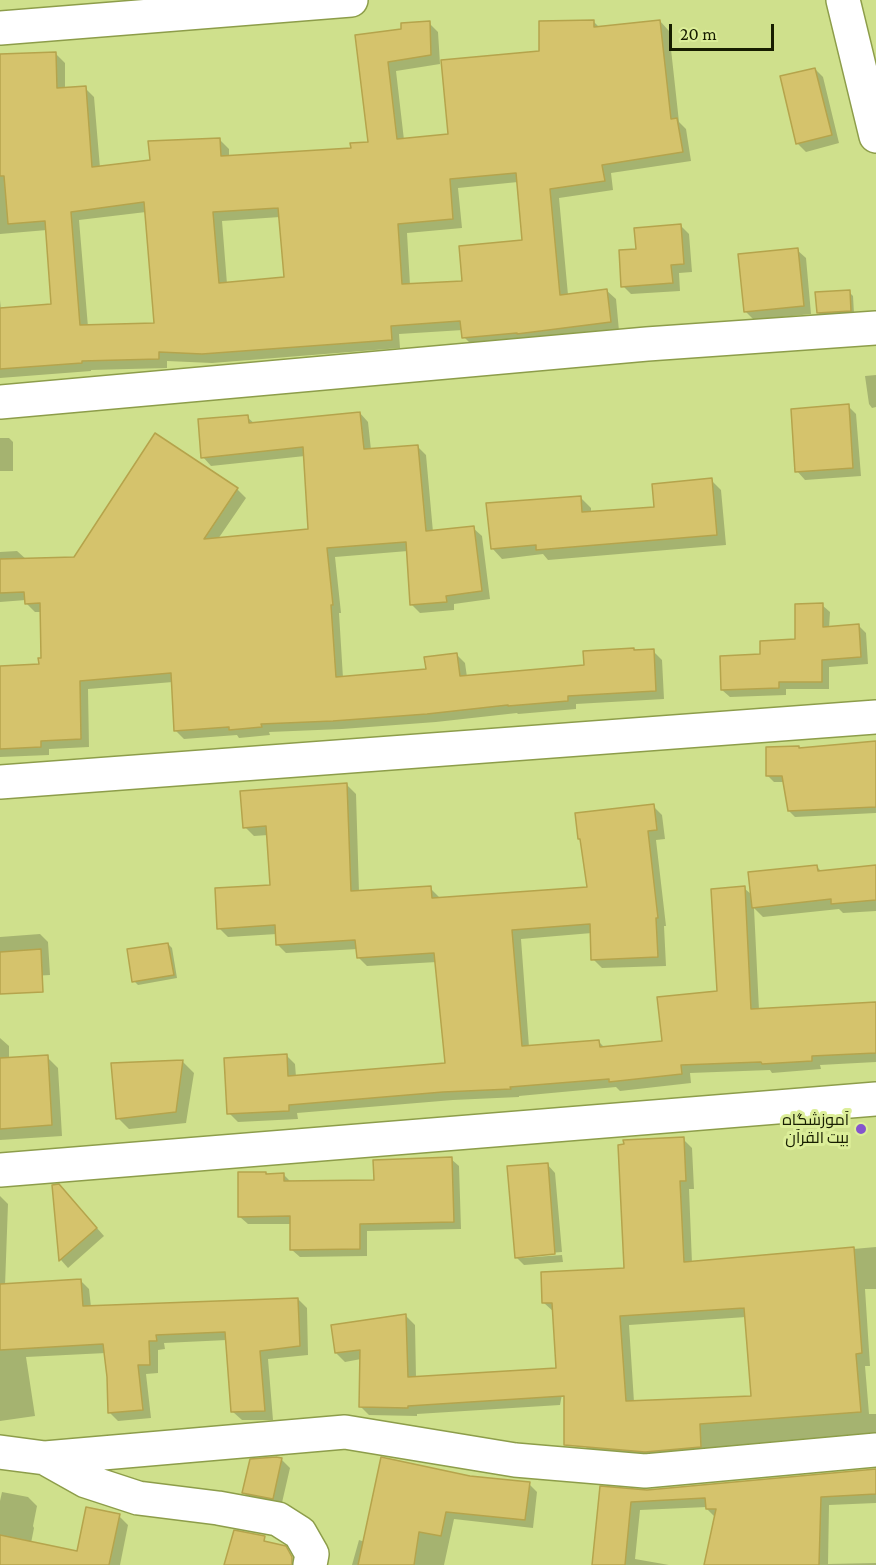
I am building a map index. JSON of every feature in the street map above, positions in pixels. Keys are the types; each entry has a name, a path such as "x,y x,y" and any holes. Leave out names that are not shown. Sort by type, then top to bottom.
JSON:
{"street":[{"path":"0,28 351,0"},
{"path":"843,0 876,136"},
{"path":"0,402 647,344 876,328"},
{"path":"0,782 876,717"},
{"path":"0,1170 876,1099"},
{"path":"0,1452 45,1458 345,1432 515,1460 645,1471 876,1450"},
{"path":"45,1458 86,1481 138,1498 218,1508 278,1519 300,1533 312,1554 310,1565"}],"building":[{"path":"594,20 594,27 660,20 671,119 677,118 683,152 602,165 605,181 550,189 560,295 607,289 611,322 517,334 462,338 460,321 391,326 392,340 202,354 159,352 159,359 82,361 82,363 0,369 0,308 51,304 45,221 8,224 4,176 0,176 0,54 56,52 57,88 86,86 92,167 150,160 148,141 220,138 221,156 351,148 350,143 368,142 355,35 401,29 401,23 430,21 431,55 388,62 397,139 448,134 441,60 539,51 539,21","holes":["516,173 522,240 459,246 462,281 402,284 398,224 453,219 450,179","144,202 154,323 80,325 71,212","278,208 284,277 219,283 213,212"]},
{"path":"815,68 832,135 796,144 780,76"},
{"path":"681,224 684,264 671,265 673,283 621,287 619,250 636,249 634,228"},
{"path":"798,248 804,306 744,312 738,254"},
{"path":"850,290 851,311 817,313 815,292"},
{"path":"849,404 853,468 795,472 791,409"},
{"path":"360,412 364,449 418,445 426,531 474,526 482,591 446,596 447,602 410,605 406,542 327,548 333,605 331,605 336,677 426,669 424,657 457,653 460,676 584,665 583,651 634,648 634,650 654,649 656,691 568,696 568,701 427,714 261,724 262,727 229,730 229,727 174,731 171,673 80,681 81,739 41,741 41,747 0,749 0,666 39,664 38,658 41,658 40,603 25,604 24,592 0,593 0,559 74,557 155,433 238,488 204,539 308,529 303,447 201,458 198,419 248,415 249,423"},
{"path":"712,478 717,535 536,550 536,545 491,549 486,503 581,496 582,512 654,507 652,484"},
{"path":"823,603 823,627 859,624 861,657 822,660 822,682 779,682 779,688 721,690 720,656 760,654 760,641 795,639 795,604"},
{"path":"876,741 876,807 788,811 782,776 766,776 766,747 799,746 799,748"},
{"path":"347,783 351,891 431,886 432,898 587,887 575,813 654,804 657,830 648,831 658,918 656,918 658,957 591,960 590,924 512,930 522,1046 599,1040 600,1047 662,1041 657,997 717,991 711,889 745,886 751,1009 876,1002 876,1053 812,1056 812,1061 681,1065 682,1074 609,1082 609,1079 510,1087 511,1089 443,1092 289,1105 289,1111 227,1114 224,1058 287,1054 288,1076 445,1063 434,953 357,958 355,940 276,945 275,925 217,929 215,888 270,885 266,826 243,828 240,791"},
{"path":"817,865 818,871 876,865 876,900 831,904 831,899 752,908 748,872"},
{"path":"168,943 174,975 132,982 127,949"},
{"path":"41,949 43,992 0,994 0,952"},
{"path":"48,1055 52,1125 0,1129 0,1058"},
{"path":"183,1060 176,1112 116,1119 111,1063"},
{"path":"684,1137 686,1181 680,1181 684,1262 854,1247 862,1353 856,1354 861,1412 700,1424 701,1447 645,1452 564,1445 564,1396 408,1406 408,1408 359,1407 360,1350 335,1353 331,1325 406,1314 408,1377 556,1368 552,1303 542,1303 541,1272 624,1268 618,1145 624,1144 623,1140","holes":["744,1308 751,1396 626,1401 620,1316"]},
{"path":"452,1157 454,1222 360,1224 360,1249 290,1250 290,1216 238,1217 238,1172 284,1173 284,1181 374,1180 373,1160"},
{"path":"548,1163 555,1254 515,1258 507,1166"},
{"path":"59,1184 97,1228 59,1261 52,1185"},
{"path":"81,1279 83,1306 298,1298 300,1346 260,1351 265,1411 231,1412 225,1332 156,1335 157,1341 149,1341 150,1365 138,1365 143,1410 108,1413 103,1344 0,1350 0,1284"},
{"path":"381,1457 470,1476 530,1482 525,1520 446,1512 441,1536 419,1532 414,1565 358,1565"},
{"path":"282,1458 273,1499 242,1493 250,1459"},
{"path":"876,1469 876,1494 821,1497 819,1565 704,1565 716,1509 706,1509 705,1498 631,1502 625,1565 592,1565 600,1486 647,1490"},
{"path":"86,1507 120,1514 109,1565 0,1565 0,1535 77,1551"},
{"path":"234,1530 265,1536 264,1541 286,1546 292,1557 292,1565 224,1565"}],"place":[{"name":"آموزشگاه بیت القرآن","path":"861,1129"}]}
